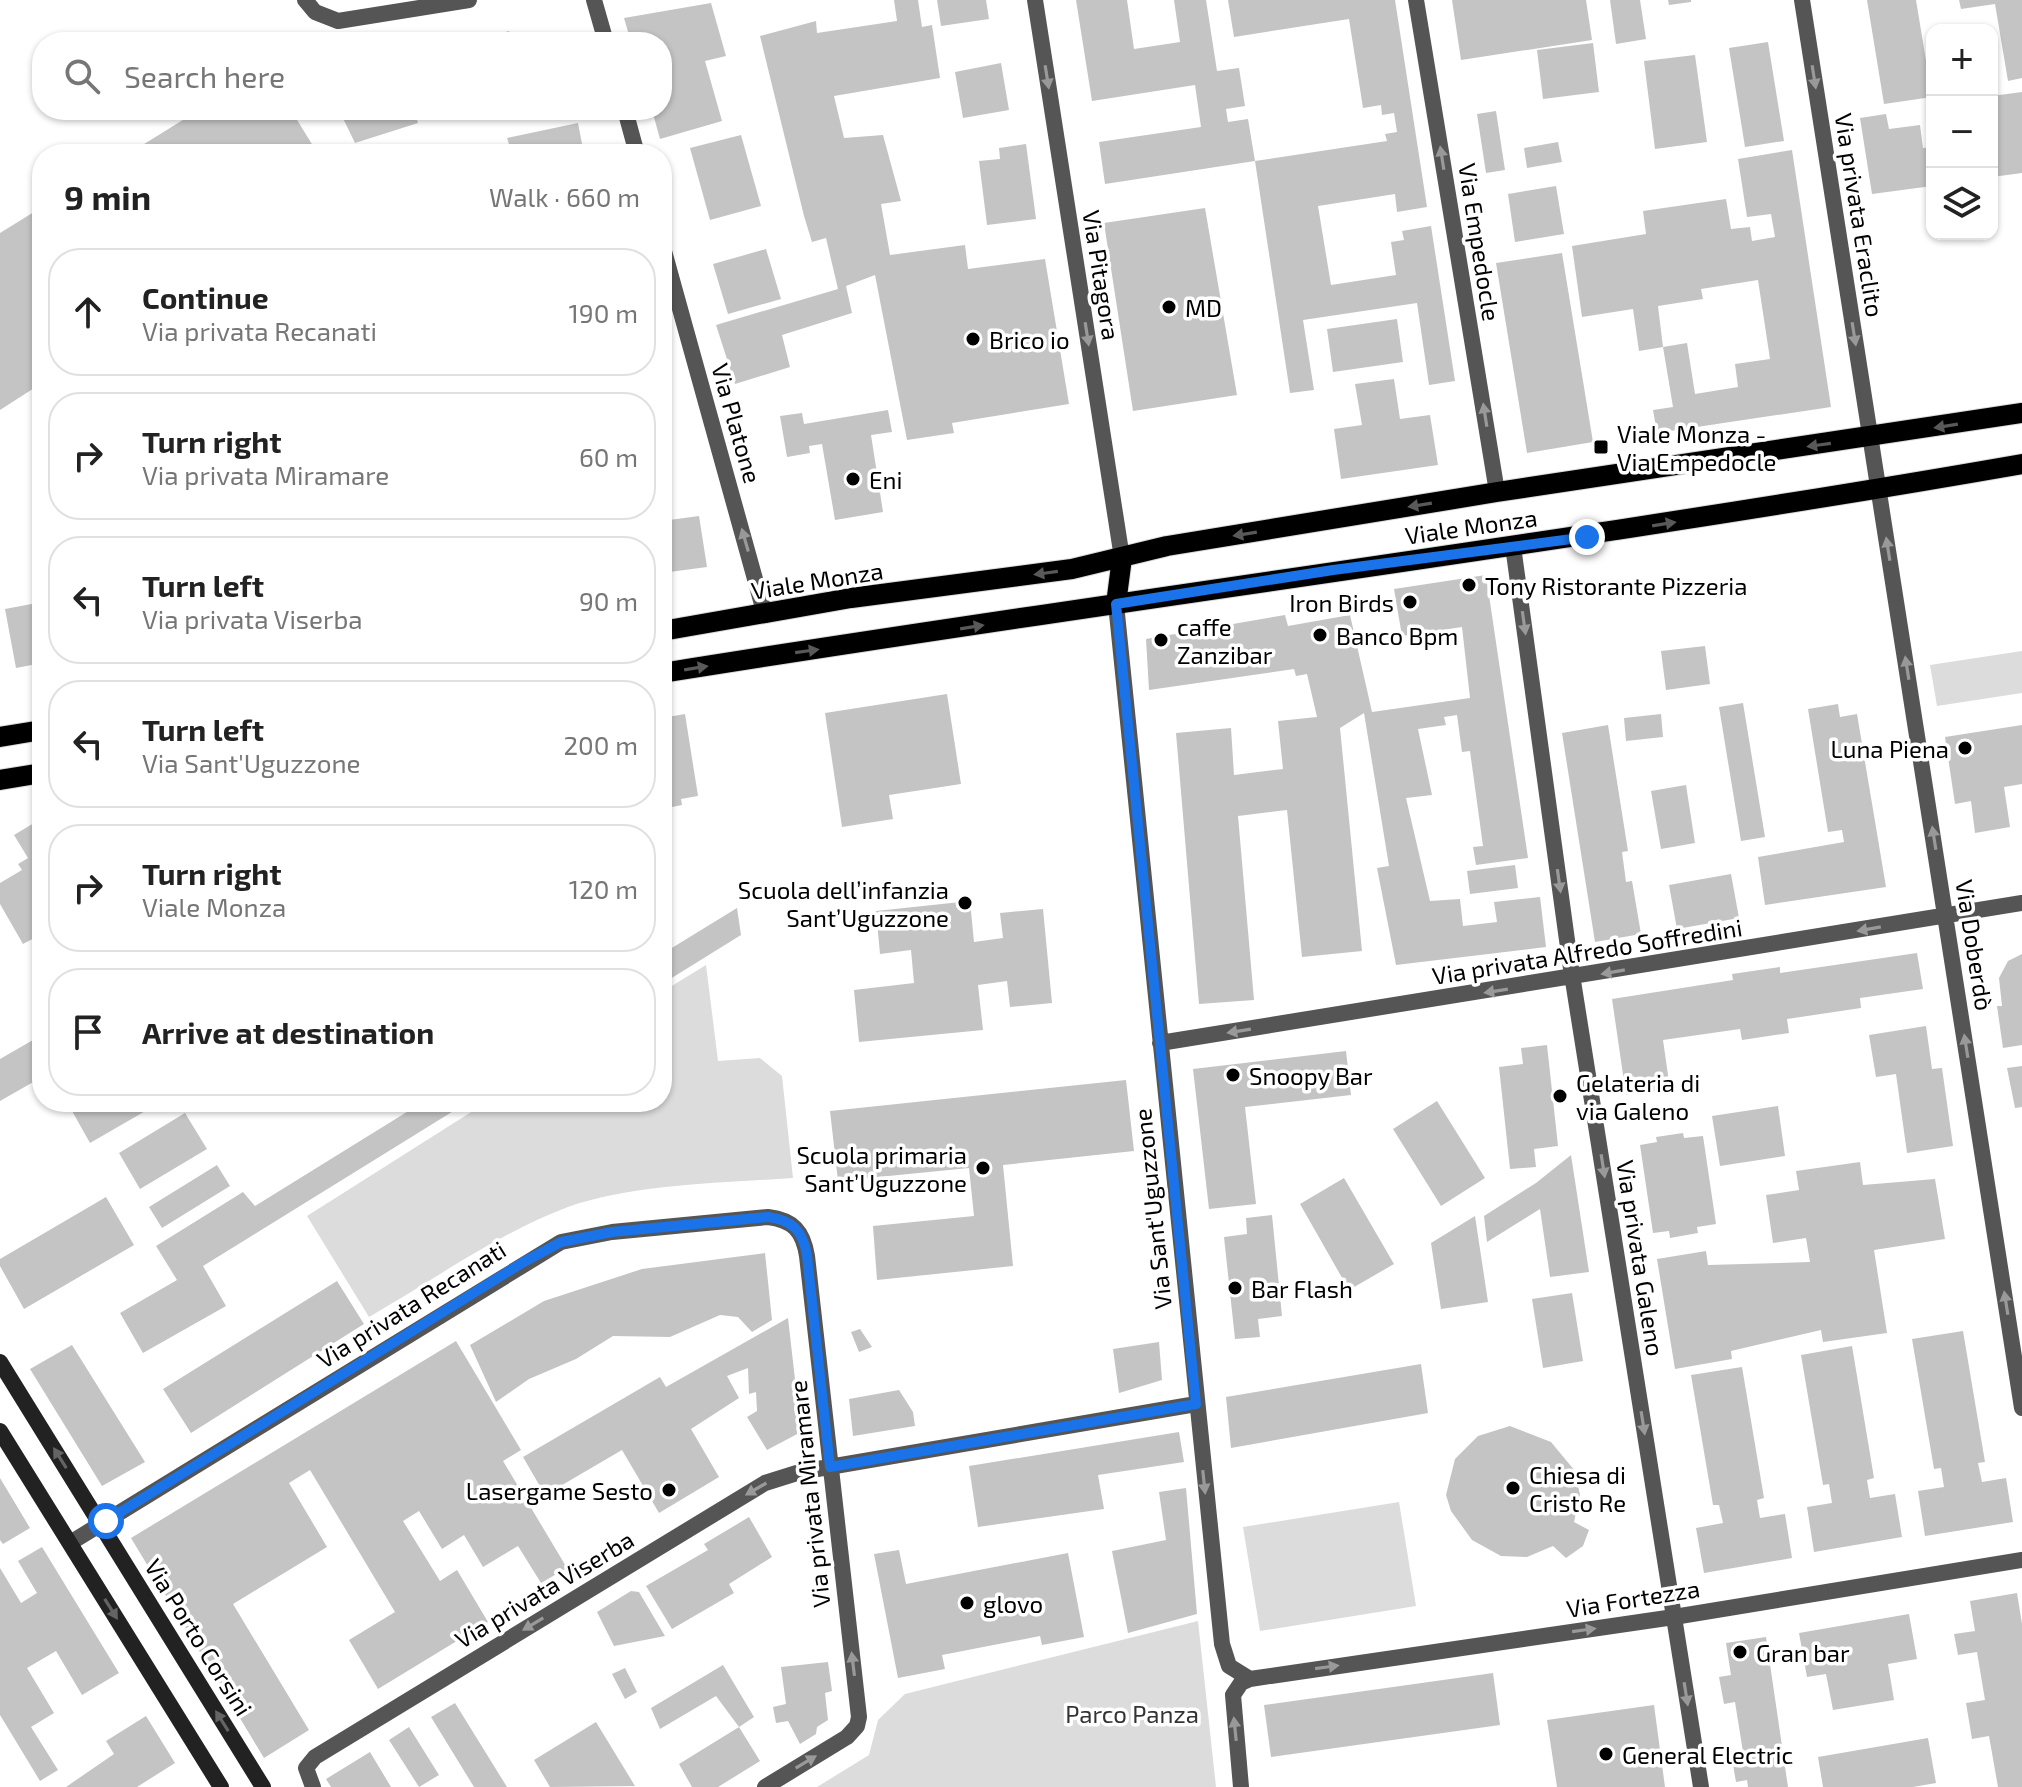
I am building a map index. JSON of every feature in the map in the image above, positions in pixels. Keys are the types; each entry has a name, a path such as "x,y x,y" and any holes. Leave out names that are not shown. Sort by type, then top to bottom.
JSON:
{"main road":[{"name":"Viale Monza","path":"672,629 851,598 1072,569 1167,546 1497,492 2022,413"},
{"name":"Viale Monza","path":"672,671 1513,546 2022,464"},
{"path":"1116,604 1122,558"},
{"path":"0,737 32,732"},
{"path":"0,780 32,775"}],"street":[{"path":"305,0 322,16 345,20 469,0"},
{"path":"594,0 603,32"},
{"name":"Via Pitagora","path":"1035,0 1122,558"},
{"name":"Via Empedocle","path":"1416,0 1497,492"},
{"name":"Via privata Eraclito","path":"1802,0 1870,438"},
{"path":"628,120 634,144"},
{"name":"Via Platone","path":"672,280 765,615"},
{"path":"1870,438 1879,489"},
{"name":"Via Doberdò","path":"1879,489 2022,1408"},
{"name":"Via privata Galeno","path":"1513,546 1573,979 1701,1787"},
{"name":"Via Sant'Uguzzone","path":"1116,604 1222,1644 1229,1666 1250,1679"},
{"name":"Via privata Alfredo Soffredini","path":"1160,1043 1573,979 2022,903"},
{"name":"Via privata Recanati","path":"70,1543 561,1242 612,1232 768,1217 784,1219 797,1228 805,1241"},
{"name":"Via privata Miramare","path":"765,1787 847,1737 857,1726 859,1717 805,1241"},
{"name":"Via Porto Corsini","path":"0,1362 263,1787"},
{"name":"Via privata Viserba","path":"313,1787 306,1768 315,1757 765,1483 800,1472 1196,1404"},
{"path":"0,1431 221,1787"},
{"name":"Via Fortezza","path":"1250,1679 1674,1617 2022,1560"},
{"path":"1241,1787 1233,1695 1241,1683 1250,1679"}],"green space":[{"path":"2022,651 2022,693 1937,706 1930,665"},
{"path":"706,965 718,1061 760,1058 782,1076 793,1178 649,1189 568,1207 492,1243 369,1317 307,1216 471,1112 672,1112 672,986"},
{"path":"1399,1502 1416,1606 1260,1631 1243,1527"},
{"name":"Parco Panza","path":"1198,1621 1216,1787 817,1787 869,1755 878,1720 905,1694"}],"building":[{"path":"894,0 918,0 922,27 932,25 940,78 834,96 844,138 883,135 901,201 881,204 890,255 965,245 968,269 1045,259 1069,404 952,423 954,433 907,440 875,275 846,286 852,313 782,335 790,367 735,384 716,325 838,289 826,238 812,242 760,36 816,21 817,33 897,21"},
{"path":"937,0 986,0 989,19 941,26"},
{"path":"1076,0 1127,0 1134,49 1180,42 1174,0 1206,0 1217,71 1239,68 1245,106 1226,109 1228,122 1248,119 1255,161 1105,184 1099,142 1201,127 1195,85 1092,101"},
{"path":"1228,0 1395,0 1427,207 1397,212 1395,194 1318,206 1331,285 1396,275 1391,242 1404,240 1402,231 1431,226 1455,381 1429,385 1417,303 1303,320 1314,390 1290,393 1255,161 1387,141 1385,134 1397,132 1394,113 1382,115 1381,105 1363,108 1349,19 1234,37"},
{"path":"1452,0 1586,0 1592,40 1461,60"},
{"path":"1610,0 1640,0 1646,39 1616,44"},
{"path":"1668,0 1691,0 1691,2 1669,5"},
{"path":"1867,0 1916,0 1926,61 1926,98 1884,104"},
{"path":"1959,0 2022,0 2022,78 2008,81 1995,4 1961,9"},
{"path":"711,3 726,56 705,61 722,121 660,139 655,120 672,120 672,32 628,32 624,18"},
{"path":"1768,42 1784,141 1745,147 1729,48"},
{"path":"1593,43 1599,92 1543,99 1537,50"},
{"path":"1695,55 1707,142 1655,149 1644,61"},
{"path":"1001,63 1009,110 963,118 955,72"},
{"path":"2022,92 2022,173 1998,176 1998,95"},
{"path":"1496,111 1505,170 1486,173 1477,114"},
{"path":"1886,114 1889,129 1920,125 1923,148 1926,148 1926,187 1872,194 1860,118"},
{"path":"183,120 297,120 312,144 144,144"},
{"path":"344,120 417,120 418,123 355,143"},
{"path":"578,123 582,144 509,144 507,138"},
{"path":"741,135 761,206 710,220 690,148"},
{"path":"1558,142 1562,162 1527,168 1524,148"},
{"path":"1026,144 1036,219 987,225 979,161 1000,159 999,148"},
{"path":"1792,150 1831,407 1657,433 1653,410 1673,407 1663,347 1639,351 1633,309 1582,317 1572,246 1646,234 1643,211 1726,199 1731,229 1750,227 1752,241 1775,237 1771,214 1747,217 1738,159","holes":["1758,280 1770,359 1735,364 1738,387 1695,394 1687,343 1663,347 1658,306 1703,299 1701,289"]},
{"path":"1556,186 1564,234 1515,242 1508,194"},
{"name":"MD","path":"1205,208 1237,395 1133,411 1104,223"},
{"path":"32,213 32,389 0,410 0,233"},
{"path":"766,249 781,299 728,314 713,264"},
{"path":"1562,253 1593,442 1527,453 1496,263"},
{"path":"1397,319 1403,362 1333,372 1327,329"},
{"path":"1394,379 1400,419 1430,415 1438,465 1341,479 1334,429 1362,425 1355,384"},
{"path":"888,410 892,432 871,435 883,512 835,520 822,444 809,446 810,453 787,457 780,416 802,413 804,424"},
{"path":"699,516 707,567 672,572 672,520"},
{"path":"1486,575 1528,858 1476,865 1473,847 1483,846 1470,751 1462,752 1457,715 1444,717 1446,725 1418,729 1432,795 1406,798 1430,901 1460,899 1463,926 1497,922 1494,902 1540,897 1546,947 1396,965 1377,868 1389,866 1364,713 1340,728 1362,951 1302,957 1287,810 1238,816 1254,1000 1199,1004 1176,733 1231,728 1234,775 1283,769 1278,721 1317,717 1307,674 1296,676 1294,669 1149,690 1146,639 1285,615 1288,626 1350,615 1372,712 1470,698 1462,627 1402,636 1394,589"},
{"path":"32,604 32,665 16,668 5,609"},
{"path":"1705,646 1710,684 1666,690 1661,651"},
{"path":"947,694 961,784 889,795 893,819 842,827 825,713"},
{"path":"1743,703 1765,837 1741,841 1719,707"},
{"path":"1838,704 1840,717 1857,714 1886,887 1765,905 1758,857 1844,842 1842,830 1828,832 1808,709"},
{"path":"685,714 698,796 681,799 682,805 672,807 672,716"},
{"path":"1661,714 1663,737 1626,741 1624,718"},
{"path":"1608,725 1628,851 1622,852 1626,882 1632,881 1641,934 1595,942 1562,733"},
{"path":"2022,725 2022,784 2004,787 2010,827 1975,833 1971,801 1955,804 1945,737"},
{"path":"1686,785 1695,843 1661,849 1651,791"},
{"path":"32,824 32,939 23,944 0,904 0,883 22,870 18,864 28,858 14,835"},
{"path":"1515,865 1518,888 1470,894 1467,871"},
{"path":"1731,874 1739,918 1677,929 1669,885"},
{"path":"970,901 974,942 1003,938 1000,913 1043,909 1052,1003 1010,1007 1007,981 978,985 983,1030 859,1042 854,990 914,983 911,950 880,954 876,911"},
{"path":"737,908 741,935 672,978 672,948"},
{"path":"1917,953 1923,989 1860,998 1861,1008 1787,1019 1789,1033 1742,1040 1740,1029 1663,1040 1670,1089 1626,1095 1612,999 1733,980 1732,974 1780,967 1780,973"},
{"path":"2022,954 2022,1045 2003,1048 1997,1006 2002,1006 1999,978 2008,961"},
{"path":"1926,1026 1932,1069 1942,1068 1953,1146 1907,1153 1896,1074 1876,1077 1869,1035"},
{"path":"32,1041 32,1083 0,1101 0,1059"},
{"path":"1547,1045 1558,1146 1534,1149 1536,1167 1510,1169 1499,1067 1523,1064 1521,1048"},
{"path":"1346,1051 1351,1095 1245,1107 1256,1204 1209,1209 1193,1069"},
{"path":"2022,1066 2022,1107 2015,1108 2007,1068"},
{"path":"1126,1080 1134,1151 1003,1165 1013,1266 877,1280 873,1226 974,1216 969,1168 838,1181 830,1111"},
{"path":"1437,1101 1485,1178 1441,1206 1393,1129"},
{"path":"1778,1106 1785,1156 1720,1166 1712,1116"},
{"path":"73,1112 144,1112 90,1143"},
{"path":"407,1112 452,1112 203,1266 226,1306 143,1353 120,1313 177,1280 156,1246 243,1192 255,1206"},
{"path":"185,1113 207,1149 140,1189 119,1153"},
{"path":"1683,1133 1684,1138 1703,1136 1716,1224 1697,1227 1698,1233 1670,1238 1669,1231 1653,1233 1640,1145 1657,1142 1656,1137"},
{"path":"1571,1155 1589,1272 1550,1277 1540,1209 1487,1242 1484,1216 1536,1183"},
{"path":"1860,1162 1863,1185 1935,1179 1945,1239 1874,1250 1887,1333 1823,1342 1821,1330 1731,1351 1732,1359 1675,1369 1657,1259 1706,1251 1708,1265 1810,1262 1806,1238 1773,1243 1766,1195 1799,1190 1796,1171"},
{"path":"217,1165 230,1186 162,1228 149,1207"},
{"path":"1344,1178 1394,1264 1349,1290 1300,1204"},
{"path":"106,1197 134,1245 24,1309 0,1266 0,1259"},
{"path":"1272,1215 1282,1316 1258,1319 1260,1337 1235,1339 1224,1237 1247,1234 1246,1218"},
{"path":"1475,1216 1488,1302 1441,1309 1431,1243"},
{"path":"765,1253 772,1320 752,1332 738,1317 720,1315 670,1337 613,1336 576,1359 529,1379 496,1402 470,1345 544,1301 642,1269"},
{"path":"337,1281 364,1324 191,1433 163,1389"},
{"path":"1572,1293 1583,1361 1543,1368 1532,1299"},
{"path":"788,1318 801,1432 767,1450 747,1417 757,1411 756,1392 749,1394 748,1368 727,1376 739,1398 691,1429 719,1477 659,1513 622,1450 545,1495 523,1457 660,1377 666,1387"},
{"path":"860,1329 872,1347 859,1352 851,1332"},
{"path":"1963,1331 1985,1462 1978,1463 1982,1482 2006,1478 2013,1522 1925,1536 1918,1491 1944,1487 1941,1468 1934,1469 1912,1339"},
{"path":"456,1341 521,1450 503,1461 567,1568 541,1583 518,1546 483,1567 464,1535 442,1549 419,1511 403,1521 440,1581 457,1570 488,1622 378,1689 349,1640 395,1612 310,1470 289,1483 327,1547 233,1604 309,1730 264,1758 131,1538"},
{"path":"1159,1342 1162,1380 1119,1393 1113,1349"},
{"path":"72,1345 145,1462 102,1486 30,1369"},
{"path":"1852,1346 1874,1478 1867,1480 1870,1498 1895,1494 1902,1537 1814,1552 1807,1507 1832,1503 1829,1484 1823,1485 1801,1355"},
{"path":"1421,1364 1428,1413 1231,1448 1226,1397"},
{"path":"1742,1367 1764,1498 1757,1500 1760,1518 1785,1514 1792,1558 1704,1573 1696,1528 1723,1523 1719,1505 1713,1505 1691,1375"},
{"path":"899,1390 913,1412 915,1426 853,1436 849,1399"},
{"name":"Chiesa di Cristo Re","path":"1510,1426 1551,1442 1575,1471 1580,1495 1574,1522 1589,1530 1583,1546 1566,1558 1553,1546 1527,1557 1501,1556 1472,1540 1451,1511 1446,1495 1455,1459 1478,1436"},
{"path":"1179,1432 1184,1462 1098,1475 1104,1509 978,1527 969,1466"},
{"path":"0,1478 30,1528 3,1544 0,1540"},
{"path":"1186,1488 1197,1614 1128,1633 1112,1551 1166,1540 1159,1492"},
{"path":"749,1517 772,1557 729,1584 734,1593 672,1629 646,1586 708,1550 704,1544"},
{"path":"42,1547 119,1673 82,1695 56,1651 27,1668 54,1713 31,1727 58,1770 40,1781 0,1715 0,1568 21,1603 37,1593 18,1561"},
{"path":"899,1550 906,1584 1068,1553 1084,1637 1042,1645 1040,1636 942,1655 945,1669 898,1678 874,1554"},
{"path":"631,1591 639,1592 665,1636 614,1646 597,1612"},
{"path":"2017,1593 2022,1624 2022,1787 1998,1787 1989,1736 1972,1739 1966,1703 1985,1700 1977,1652 1958,1655 1954,1634 1975,1631 1970,1601"},
{"path":"1909,1614 1917,1659 1888,1664 1894,1700 1833,1710 1826,1674 1807,1677 1799,1633"},
{"path":"1766,1637 1788,1787 1748,1787 1747,1780 1736,1782 1731,1753 1743,1752 1735,1702 1724,1704 1719,1677 1731,1675 1726,1643"},
{"path":"828,1662 832,1691 825,1693 828,1720 817,1727 816,1734 800,1744 788,1721 776,1723 773,1707 786,1704 781,1667"},
{"path":"723,1665 754,1717 739,1727 716,1696 660,1729 651,1708"},
{"path":"625,1668 637,1692 625,1699 612,1674"},
{"path":"1493,1673 1500,1725 1271,1757 1264,1705"},
{"path":"455,1703 507,1787 474,1787 431,1717"},
{"name":"General Electric","path":"1654,1705 1665,1787 1557,1787 1547,1720"},
{"path":"146,1716 175,1763 137,1787 66,1787 114,1754 106,1741"},
{"path":"596,1722 635,1786 550,1787 534,1760"},
{"path":"409,1727 439,1775 419,1787 389,1740"},
{"path":"739,1727 760,1761 718,1787 692,1787 679,1764"},
{"path":"1928,1738 1936,1783 1913,1787 1823,1787 1818,1757"},
{"path":"370,1752 391,1787 331,1787 326,1779"}],"place":[{"name":"MD","path":"1169,307"},
{"name":"Brico io","path":"973,339"},
{"name":"Viale Monza - Via Empedocle","path":"1601,447"},
{"name":"Eni","path":"853,479"},
{"name":"Tony Ristorante Pizzeria","path":"1469,585"},
{"name":"Iron Birds","path":"1410,602"},
{"name":"Banco Bpm","path":"1320,635"},
{"name":"caffe Zanzibar","path":"1161,640"},
{"name":"Luna Piena","path":"1965,748"},
{"name":"Scuola dell’infanzia Sant’Uguzzone","path":"965,903"},
{"name":"Snoopy Bar","path":"1233,1075"},
{"name":"Gelateria di via Galeno","path":"1560,1096"},
{"name":"Scuola primaria Sant’Uguzzone","path":"983,1168"},
{"name":"Bar Flash","path":"1235,1288"},
{"name":"Chiesa di Cristo Re","path":"1513,1488"},
{"name":"Lasergame Sesto","path":"669,1490"},
{"name":"glovo","path":"967,1603"},
{"name":"Gran bar","path":"1740,1652"},
{"name":"General Electric","path":"1606,1754"}],"route":[{"path":"106,1521 522,1263 561,1242 612,1232 768,1217 784,1219 797,1228 805,1241 830,1467 1196,1404 1116,604 1333,570 1587,537"}]}
